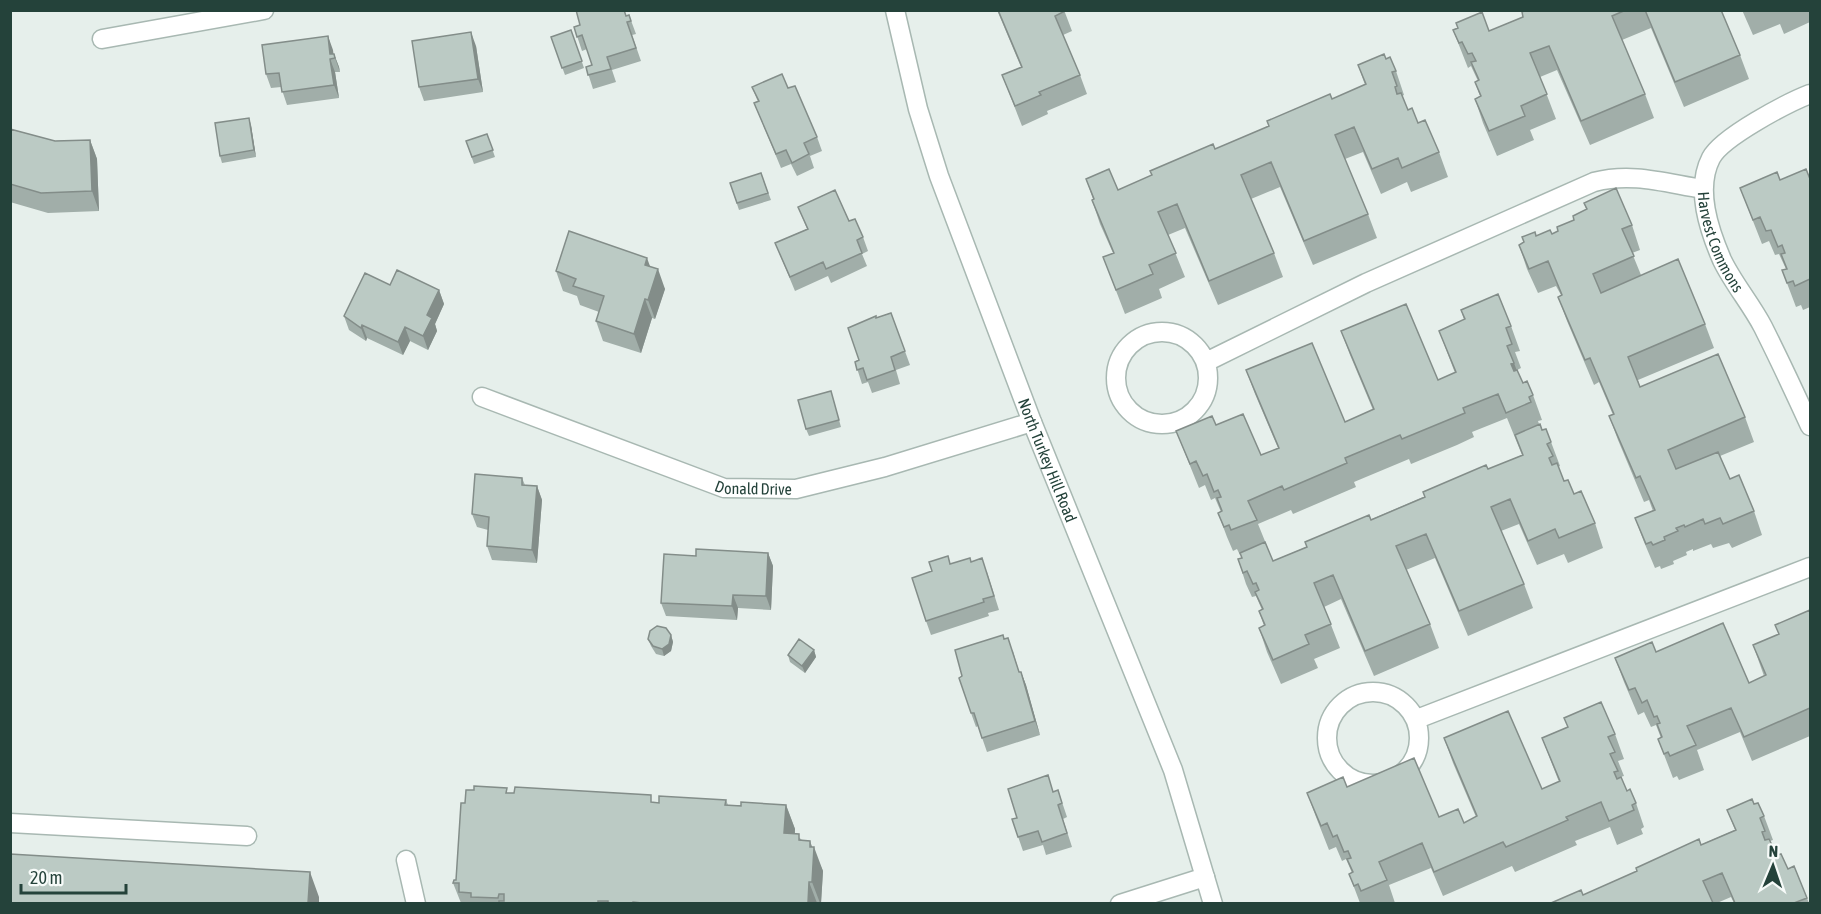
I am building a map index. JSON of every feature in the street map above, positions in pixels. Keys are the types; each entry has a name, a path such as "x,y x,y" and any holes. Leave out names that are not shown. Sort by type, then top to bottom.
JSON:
{"street":[{"path":"102,39 264,10"},
{"name":"North Turkey Hill Road","path":"895,10 918,109 939,176 1032,422 1173,770 1213,903"},
{"name":"Harvest Commons","path":"1810,94 1758,120 1725,144 1712,156 1705,171 1703,189 1709,224 1723,261 1761,324 1810,426"},
{"path":"1206,362 1366,283 1594,182 1628,177 1703,189"},
{"path":"1159,333 1174,334 1187,339 1198,349 1206,362 1208,383 1202,403 1192,414 1180,421 1166,425 1138,418 1120,397 1116,383 1117,368 1123,354 1132,343 1145,336 1159,333"},
{"name":"Donald Drive","path":"482,397 723,488 796,489 885,468 1032,422"},
{"path":"1417,719 1810,567"},
{"path":"1379,691 1402,700 1417,719 1420,743 1411,766 1392,781 1368,784 1345,775 1330,756 1327,732 1336,709 1355,694 1379,691"},
{"path":"10,823 247,836"},
{"path":"406,861 416,903"},
{"path":"1120,903 1205,877"}],"building":[{"path":"576,10 624,10 631,21 627,22 636,48 607,57 611,69 588,75 586,67 592,65 582,35 577,37 574,27 580,25"},
{"path":"998,10 1064,10 1055,16 1080,75 1039,92 1041,95 1015,106 1002,75 1022,67"},
{"path":"1526,10 1626,10 1612,16 1645,94 1581,121 1549,46 1530,53 1547,94 1521,106 1525,116 1489,131 1475,99 1481,96 1475,82 1479,80 1471,62 1476,61 1472,53 1468,54 1462,42 1459,43 1453,30 1458,28 1456,23 1482,12 1489,31 1523,17 1522,12"},
{"path":"1645,10 1721,10 1740,55 1675,82"},
{"path":"571,30 582,61 562,68 551,37"},
{"path":"471,32 478,79 419,87 412,41"},
{"path":"328,36 330,54 334,54 335,58 330,59 334,85 282,92 279,73 266,74 262,45"},
{"path":"1384,54 1386,59 1390,57 1396,71 1392,72 1397,94 1401,93 1408,110 1412,108 1418,123 1425,120 1439,152 1402,168 1398,158 1372,169 1354,127 1335,135 1368,214 1304,241 1271,162 1241,175 1274,253 1209,281 1177,204 1158,212 1176,253 1149,265 1153,274 1116,290 1103,257 1114,253 1092,200 1094,199 1086,179 1109,169 1118,190 1152,175 1150,171 1213,144 1215,149 1269,126 1267,121 1330,94 1332,99 1366,84 1358,65"},
{"path":"782,74 788,88 795,86 817,137 804,143 809,154 792,163 786,150 776,154 754,103 759,101 752,87"},
{"path":"249,118 254,150 220,156 215,123"},
{"path":"10,129 55,141 90,140 92,191 41,193 10,184"},
{"path":"487,134 493,150 472,157 466,141"},
{"path":"1806,169 1810,179 1810,279 1795,286 1793,281 1787,283 1782,270 1787,269 1781,254 1785,253 1782,245 1778,247 1771,230 1766,231 1760,217 1753,220 1740,188 1777,172 1780,180"},
{"path":"761,173 768,193 737,203 730,183"},
{"path":"1616,188 1632,225 1622,229 1634,256 1593,274 1601,293 1678,259 1705,324 1628,357 1640,387 1718,354 1745,417 1668,450 1676,469 1718,452 1730,479 1739,475 1754,511 1723,524 1720,518 1705,524 1703,519 1685,527 1684,525 1676,528 1678,531 1664,537 1665,540 1653,545 1651,542 1646,544 1635,518 1655,510 1640,476 1636,478 1609,416 1614,414 1590,358 1585,360 1558,297 1562,295 1548,261 1529,269 1519,245 1524,242 1522,237 1535,232 1536,236 1550,230 1552,234 1558,231 1557,227 1574,220 1573,216 1587,209 1584,203"},
{"path":"835,190 849,221 855,219 863,237 857,240 862,253 826,269 823,262 790,277 775,243 808,229 798,207"},
{"path":"569,231 647,258 645,265 658,269 648,300 645,299 634,334 596,321 604,296 573,286 576,279 556,271"},
{"path":"397,270 439,290 427,315 432,318 423,336 405,327 398,342 362,325 361,328 344,316 365,273 390,285"},
{"path":"1498,294 1511,326 1506,328 1512,344 1507,346 1514,363 1511,364 1514,371 1517,370 1523,383 1527,381 1533,395 1529,397 1531,402 1506,413 1498,394 1463,408 1465,413 1402,439 1400,435 1345,458 1347,463 1284,490 1282,486 1248,501 1257,520 1231,530 1229,525 1224,527 1218,513 1222,511 1217,498 1221,497 1218,490 1214,492 1207,474 1203,476 1196,461 1190,464 1176,431 1212,416 1216,425 1243,414 1261,455 1279,448 1246,370 1312,343 1345,422 1374,409 1341,331 1406,304 1438,380 1456,372 1439,331 1465,319 1461,310"},
{"path":"891,313 905,351 891,357 895,370 867,380 863,368 857,370 855,362 859,360 848,328 876,316 876,318"},
{"path":"831,391 839,420 806,429 798,400"},
{"path":"1540,424 1542,430 1546,429 1551,442 1547,444 1553,456 1549,458 1552,465 1557,463 1564,481 1568,480 1574,494 1581,491 1595,523 1559,538 1555,529 1528,541 1510,499 1491,507 1524,584 1459,611 1426,534 1396,546 1430,624 1365,651 1333,575 1314,583 1331,624 1305,635 1309,644 1273,660 1259,628 1265,625 1259,611 1263,609 1255,592 1259,590 1256,583 1253,584 1247,571 1243,573 1238,559 1242,558 1240,553 1265,542 1273,561 1307,547 1305,542 1369,515 1371,520 1425,497 1423,492 1486,465 1488,469 1523,455 1515,435"},
{"path":"475,474 522,478 522,485 537,486 532,550 487,546 489,517 472,514"},
{"path":"696,549 768,553 766,596 733,595 732,606 661,603 664,554 696,556"},
{"path":"948,556 950,564 970,558 971,562 982,558 994,596 983,599 984,602 926,621 912,578 932,571 929,562"},
{"path":"1810,610 1810,708 1744,737 1731,708 1687,726 1696,745 1670,756 1668,752 1664,754 1658,739 1662,737 1657,724 1660,723 1657,716 1654,717 1647,700 1642,703 1635,688 1629,690 1615,658 1652,642 1656,652 1723,623 1749,683 1766,675 1753,645 1779,634 1775,625"},
{"path":"657,626 666,628 671,635 669,644 662,649 653,646 648,639 650,631"},
{"path":"1003,635 1004,639 1008,638 1019,672 1021,672 1035,721 982,738 959,678 962,676 955,650"},
{"path":"799,639 814,650 802,666 788,655"},
{"path":"1601,702 1615,734 1608,737 1615,752 1610,754 1618,771 1614,772 1617,779 1621,777 1627,791 1630,789 1636,803 1632,805 1634,810 1609,821 1601,802 1566,817 1568,820 1506,847 1503,842 1434,872 1422,843 1379,862 1387,880 1361,891 1358,884 1354,886 1349,874 1353,872 1347,859 1351,858 1348,851 1344,852 1337,835 1333,837 1327,823 1321,826 1307,793 1343,777 1347,787 1414,758 1439,817 1458,809 1464,823 1477,816 1444,738 1508,711 1542,789 1560,781 1542,738 1568,727 1564,718"},
{"path":"1048,775 1053,792 1058,790 1062,803 1058,805 1067,833 1042,842 1038,831 1018,837 1012,819 1017,818 1008,789"},
{"path":"474,786 507,788 506,793 514,793 515,787 651,795 651,802 659,803 659,796 726,800 725,805 741,806 741,802 786,805 784,833 799,834 799,840 810,841 810,847 814,847 808,903 608,903 608,901 598,901 598,903 499,903 499,901 504,901 504,894 499,894 498,898 471,897 471,893 459,892 459,883 453,883 456,880 461,803 465,803 466,790 474,790"},
{"path":"1752,799 1754,804 1758,803 1764,816 1760,818 1765,831 1762,832 1765,840 1769,839 1777,855 1781,854 1788,869 1794,866 1807,898 1794,903 1735,903 1722,873 1703,881 1713,903 1551,903 1581,890 1583,895 1637,871 1636,868 1699,839 1701,845 1736,830 1727,810"},
{"path":"10,854 310,872 308,903 10,903"}]}
